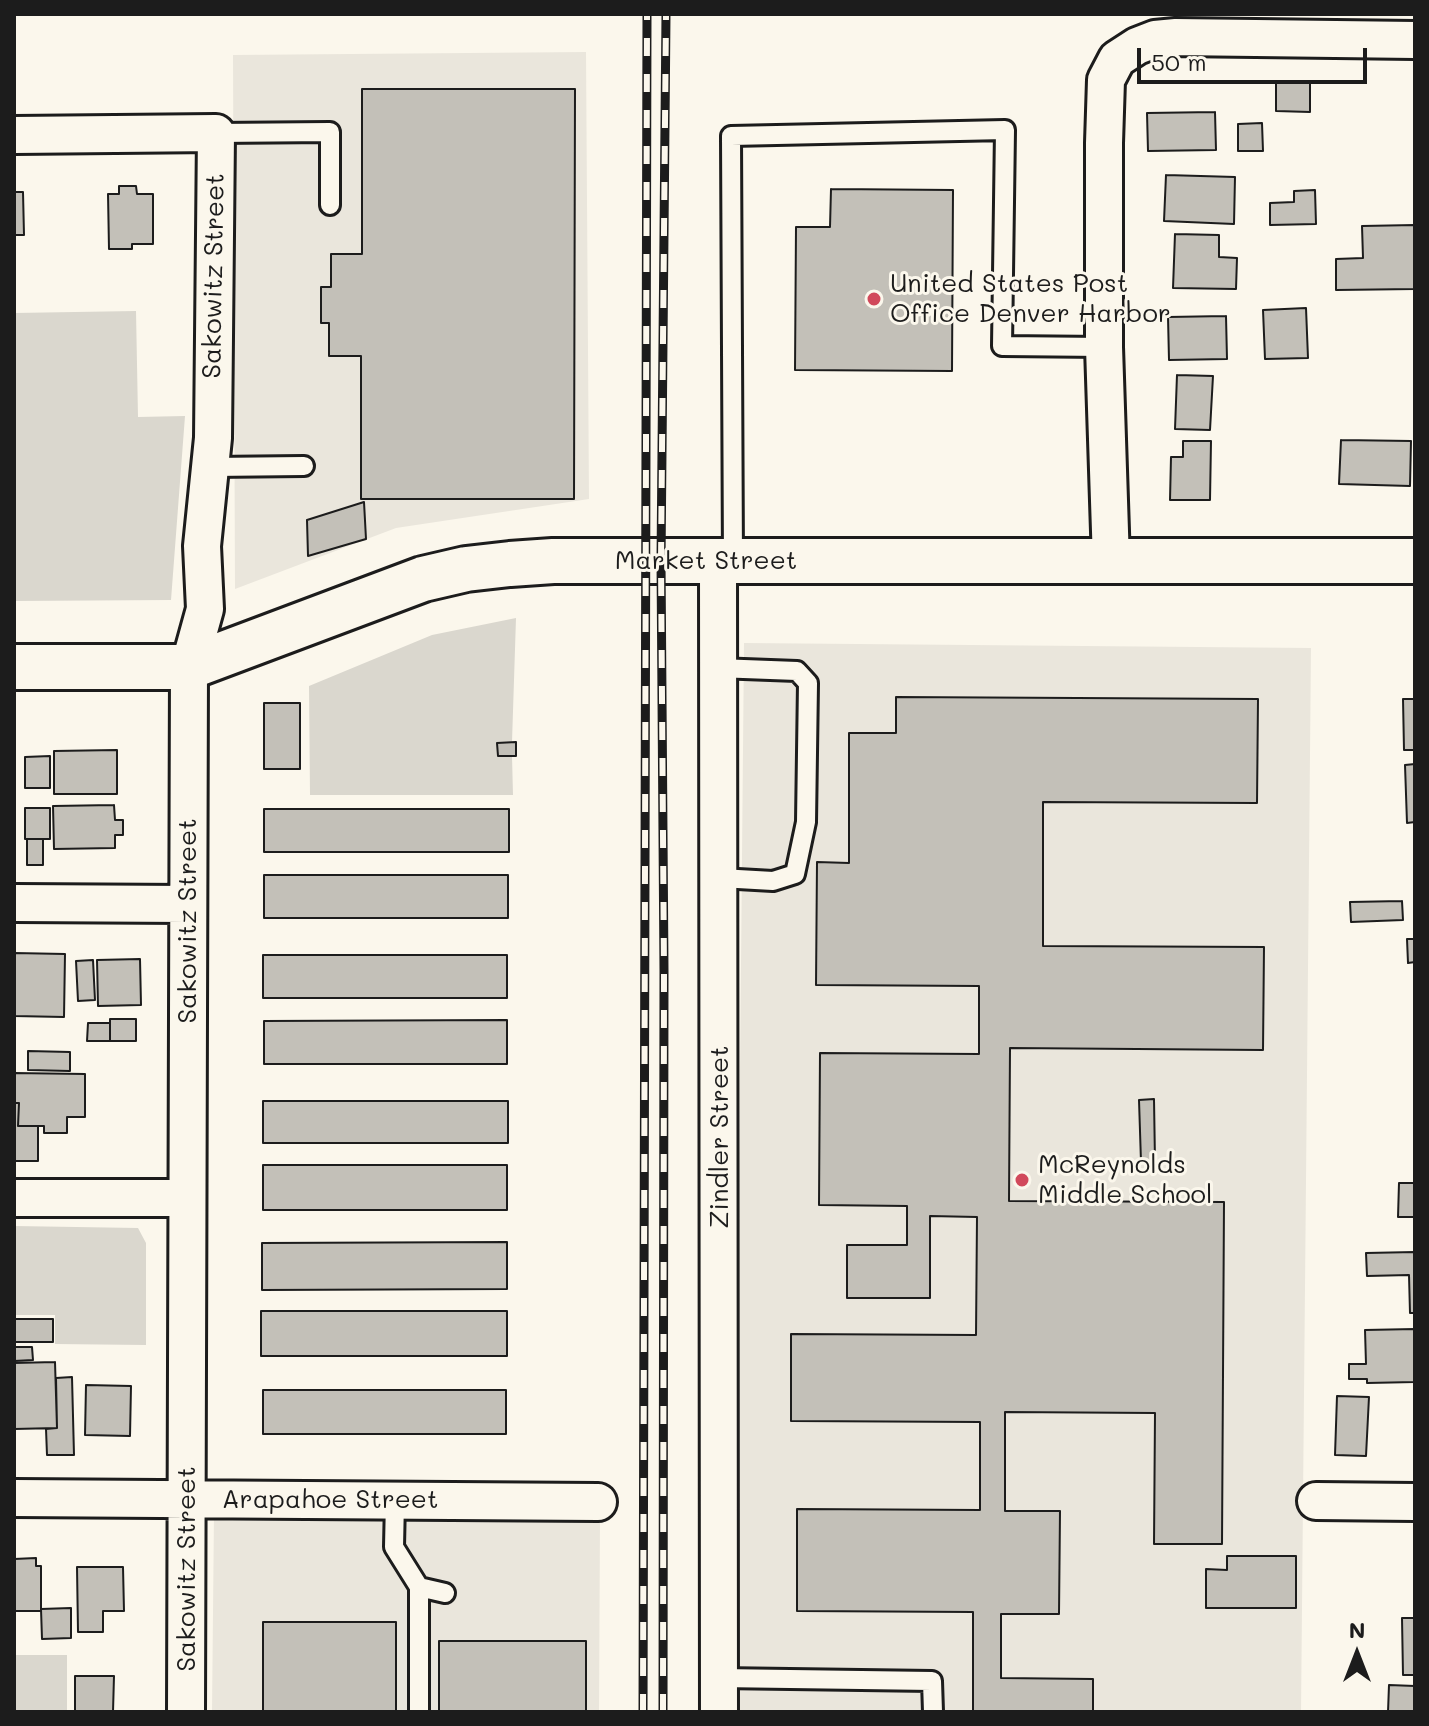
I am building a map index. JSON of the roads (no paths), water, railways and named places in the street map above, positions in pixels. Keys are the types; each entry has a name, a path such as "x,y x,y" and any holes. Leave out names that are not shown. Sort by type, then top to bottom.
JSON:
{"street":[{"path":"1111,562 1104,347 1106,80 1117,59 1155,39 1176,37 1415,40"},
{"path":"14,135 216,133"},
{"name":"Sakowitz Street","path":"186,1712 189,667 205,609 202,546 211,467 216,133"},
{"name":"Market Street","path":"14,667 189,667 423,579 466,569 553,561 1415,561"},
{"name":"Zindler Street","path":"719,1695 720,878 717,668 725,562"},
{"path":"14,903 188,904"},
{"path":"14,1198 186,1198"},
{"name":"Arapahoe Street","path":"14,1498 598,1502"},
{"path":"1316,1501 1415,1502"}],"lane":[{"path":"725,562 731,136 1005,130 1002,346 1104,347"},
{"path":"216,133 330,132 330,205"},
{"path":"211,467 304,466"},
{"path":"717,668 797,671 808,683 806,822 795,874 773,881 720,878"},
{"path":"395,1500 394,1547 419,1587 419,1712"},
{"path":"419,1587 445,1593"},
{"path":"719,1695 761,1678 932,1681 933,1712"}],"railway":[{"path":"643,1712 647,14"},
{"path":"663,1712 661,561 666,14"}],"place":[{"name":"United States Post Office Denver Harbor","path":"874,299"},
{"name":"McReynolds Middle School","path":"1022,1180"}]}
